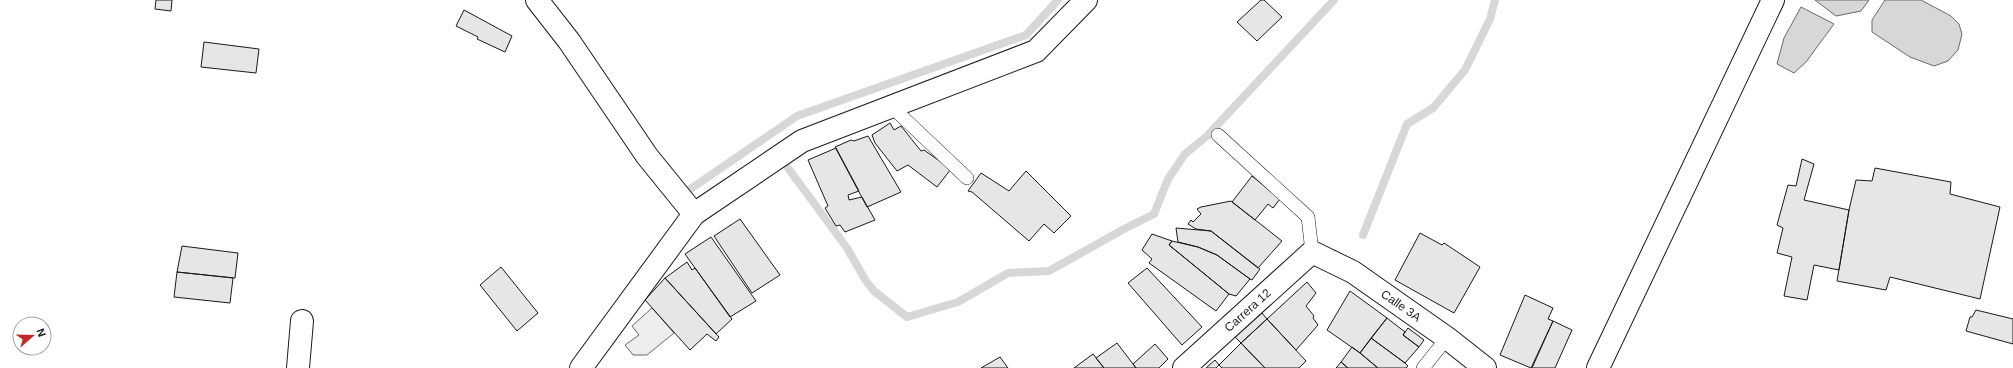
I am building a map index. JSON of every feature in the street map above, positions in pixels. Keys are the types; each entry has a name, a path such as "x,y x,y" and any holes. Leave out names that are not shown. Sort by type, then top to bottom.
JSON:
{"street":[{"path":"536,0 569,41 646,156 694,214"},
{"path":"581,368 694,214 802,141 1036,51 1086,0"},
{"path":"1598,368 1773,0"},
{"name":"Calle 3A","path":"1312,252 1353,272 1447,338 1485,368"},
{"name":"Carrera 12","path":"1184,368 1312,252"},
{"path":"298,368 302,321"}],"lane":[{"path":"892,107 968,178"},
{"path":"1218,135 1308,217 1312,252"},
{"path":"1423,368 1447,338"}],"shaded area":[{"path":"1815,0 1869,0 1861,11 1836,16"},
{"path":"1885,0 1921,0 1951,16 1959,24 1962,34 1958,50 1948,61 1934,66 1910,57 1872,32 1872,20"},
{"path":"1801,7 1834,24 1806,62 1794,73 1777,64 1784,38"},
{"path":"652,308 674,333 647,355 633,355 625,345 639,335 632,326"}],"building":[{"path":"156,0 172,0 171,11 155,9"},
{"path":"1261,0 1264,0 1282,17 1257,41 1237,22"},
{"path":"464,10 512,36 505,52 477,39 478,37 456,26"},
{"path":"204,42 259,49 256,73 201,67"},
{"path":"890,123 894,130 901,126 921,151 924,150 951,169 937,187 908,165 897,171 875,143 872,135"},
{"path":"868,136 901,192 867,207 835,147 851,140 854,141"},
{"path":"836,148 859,191 848,195 849,200 862,197 875,220 845,232 840,225 836,226 825,208 828,206 808,160"},
{"path":"1802,159 1814,164 1804,200 1849,210 1839,270 1814,265 1807,300 1784,296 1792,257 1777,253 1783,228 1777,225 1788,185 1796,186"},
{"path":"1875,168 1951,182 1950,194 2000,207 1980,299 1890,277 1886,290 1837,281 1849,210 1856,180 1872,181"},
{"path":"1026,171 1071,216 1054,233 1044,224 1029,241 972,192 968,191 981,173 1009,191"},
{"path":"1252,176 1280,199 1273,208 1268,204 1255,220 1232,202"},
{"path":"1231,201 1282,241 1258,268 1211,231 1196,229 1188,224 1191,220 1193,222 1201,214 1197,209"},
{"path":"740,219 780,275 752,293 714,236"},
{"path":"1176,228 1211,231 1260,269 1252,280 1217,255 1198,247 1178,242"},
{"path":"1420,233 1442,245 1444,243 1480,267 1454,313 1395,280"},
{"path":"1152,234 1172,241 1169,245 1229,294 1216,311 1149,263 1152,259 1142,250"},
{"path":"711,237 756,301 730,317 685,254"},
{"path":"1172,241 1198,247 1217,255 1250,279 1236,296 1229,294 1169,245"},
{"path":"182,246 238,253 235,278 177,272"},
{"path":"687,262 692,270 695,268 732,319 716,334 665,278"},
{"path":"501,267 538,313 517,331 480,285"},
{"path":"1147,268 1202,327 1182,345 1128,283"},
{"path":"177,272 233,278 230,303 174,297"},
{"path":"665,278 719,337 716,341 707,334 690,350 645,300"},
{"path":"1307,282 1316,293 1306,306 1314,316 1313,318 1318,325 1296,350 1267,319"},
{"path":"1350,291 1387,318 1360,353 1327,330"},
{"path":"1525,295 1553,308 1548,319 1553,321 1531,368 1500,355"},
{"path":"1976,310 2013,319 2013,344 1966,331 1970,317 1972,317"},
{"path":"1262,313 1267,319 1241,343 1235,337"},
{"path":"1387,318 1405,332 1403,335 1419,347 1405,363 1371,338"},
{"path":"1267,319 1306,361 1299,368 1265,368 1241,343"},
{"path":"1553,321 1572,330 1555,368 1532,368"},
{"path":"1408,328 1424,340 1419,347 1403,335"},
{"path":"1371,338 1408,366 1406,368 1378,368 1360,353"},
{"path":"1117,343 1136,368 1104,368 1096,358"},
{"path":"1241,343 1265,368 1222,368 1219,365"},
{"path":"1155,344 1168,359 1159,368 1136,368 1133,364"},
{"path":"1352,347 1378,368 1348,368 1341,362"},
{"path":"1093,354 1104,368 1074,368"},
{"path":"1000,357 1008,368 981,368"},
{"path":"1215,360 1219,365 1216,368 1206,368"},
{"path":"1341,362 1348,368 1336,368"}],"waterway":[{"path":"689,190 797,116 1026,35 1058,0"},
{"path":"788,168 847,248 866,281 874,291 907,317 958,302 1008,273 1049,271 1154,214 1168,179 1185,154 1207,136 1334,0"},
{"path":"1363,235 1407,124 1433,108 1465,70 1490,19 1495,0"}]}
